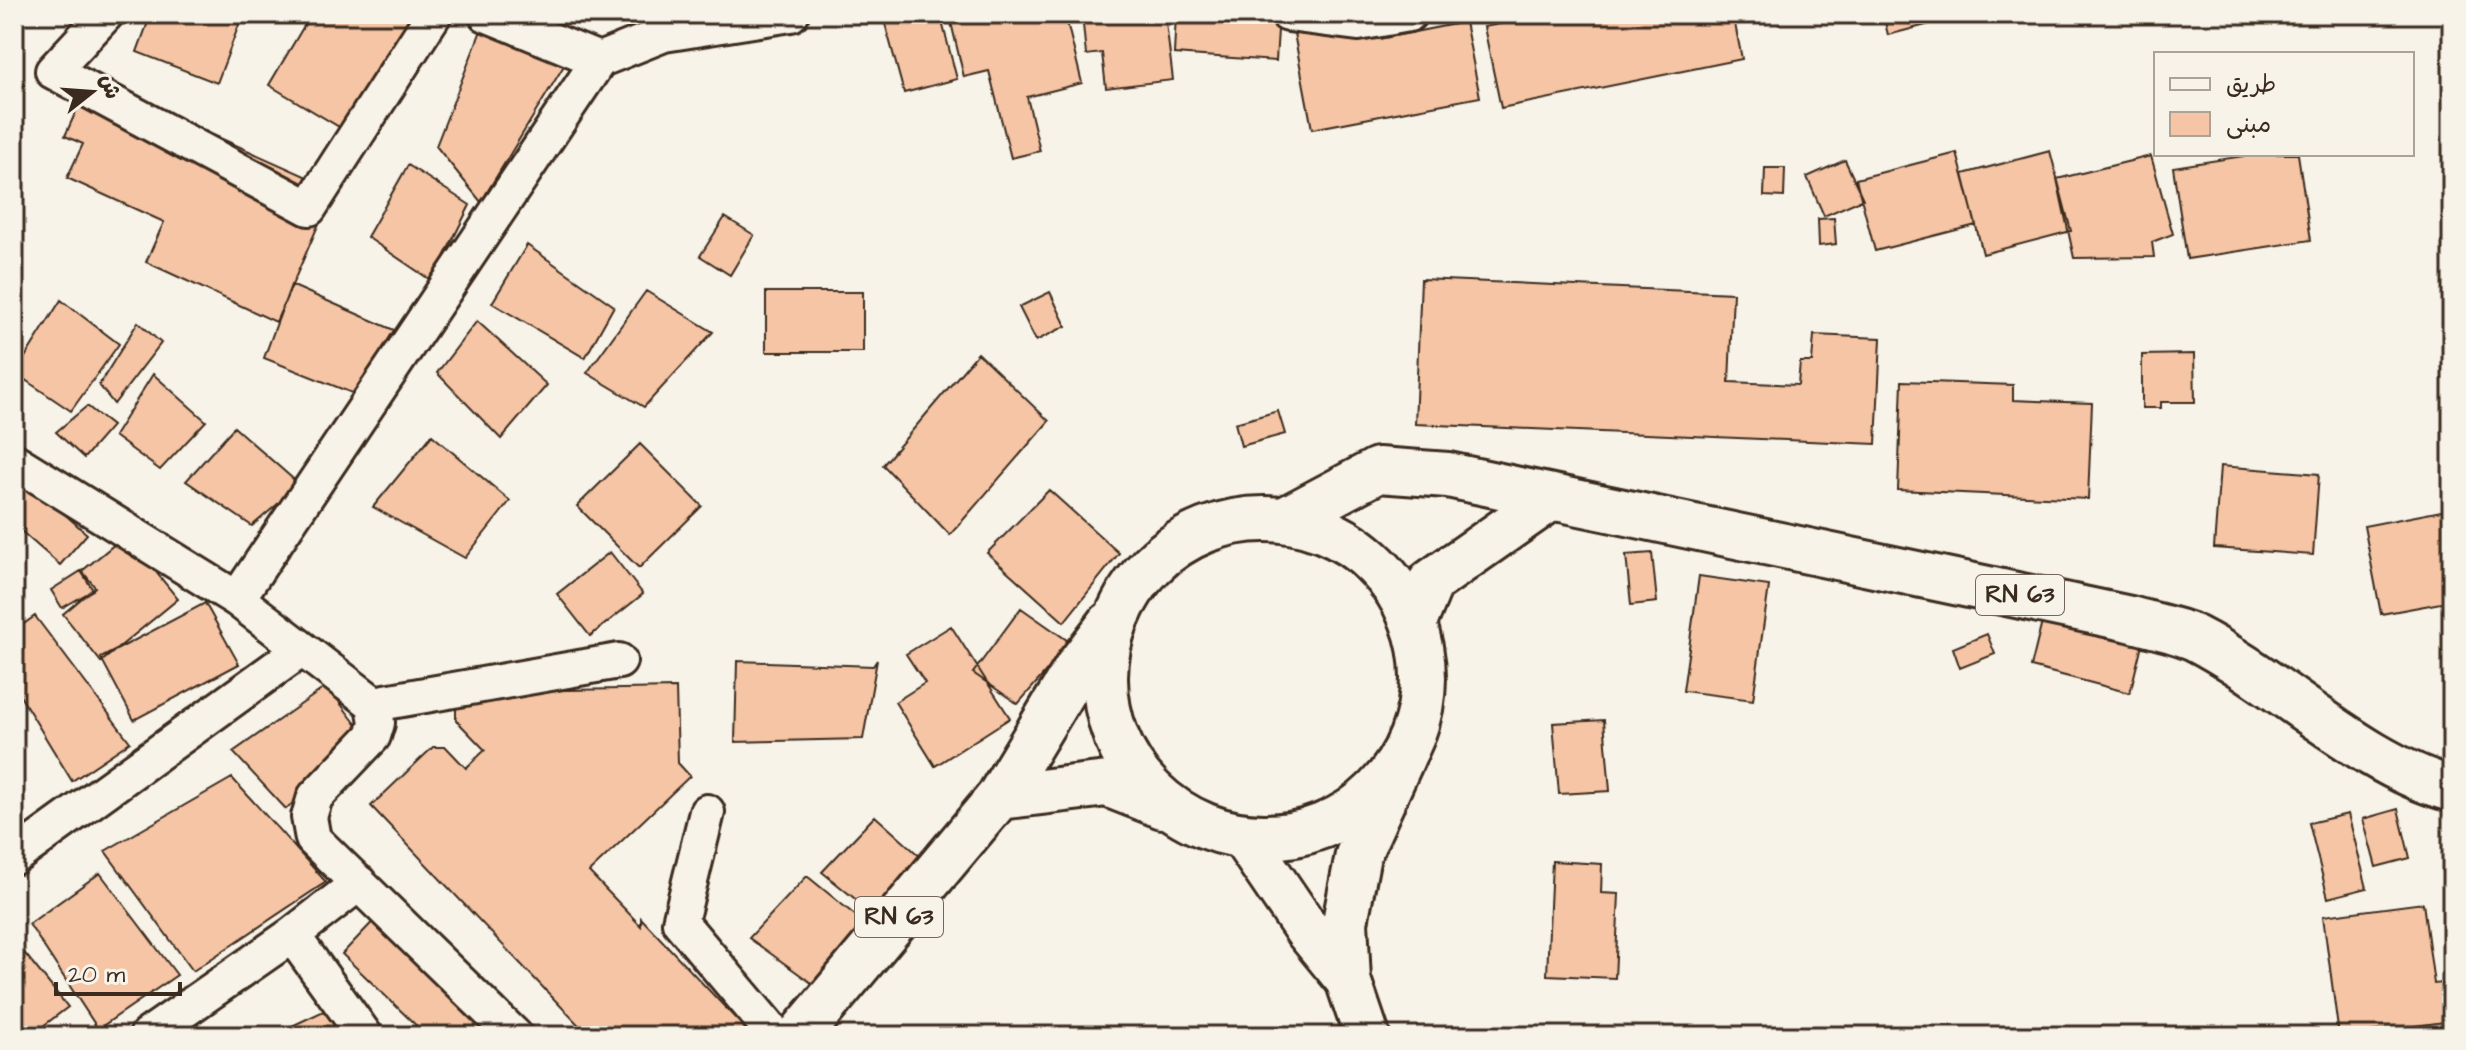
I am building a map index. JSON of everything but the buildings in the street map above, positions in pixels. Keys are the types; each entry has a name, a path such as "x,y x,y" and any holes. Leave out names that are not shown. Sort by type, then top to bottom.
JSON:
{"main road":[{"path":"1286,519 1378,470 1448,475 1551,498"},
{"path":"1414,623 1431,582 1551,498"},
{"name":"RN 63","path":"1551,498 2130,619 2192,637 2268,682 2363,747 2430,784 2452,789"},
{"path":"999,797 1078,666 1118,615 1145,571 1185,538 1234,520 1286,519 1328,531 1364,553 1394,584 1414,623 1423,668 1420,713 1358,855 1345,922 1348,980 1367,1036"},
{"path":"1118,615 1106,659 1107,704 1121,747 1147,785 1181,814"},
{"path":"999,797 1107,784 1211,829 1243,836 1291,836 1336,821 1374,794 1403,756"},
{"name":"RN 63","path":"799,1036 999,797"},
{"path":"1243,836 1307,930 1348,980"}],"street":[{"path":"106,14 53,71 309,208 434,14"},
{"path":"486,14 599,60"},
{"path":"237,599 599,60 664,34 791,14"},
{"path":"1288,14 1358,23 1409,14"},
{"path":"14,461 237,599 374,704 377,723 373,736 315,797 309,817 313,839 515,1036"},
{"path":"14,857 302,649"},
{"path":"374,704 619,661"},
{"path":"707,812 680,922 776,1036"},
{"path":"147,1036 292,935 359,883"},
{"path":"292,935 365,1036"}]}
